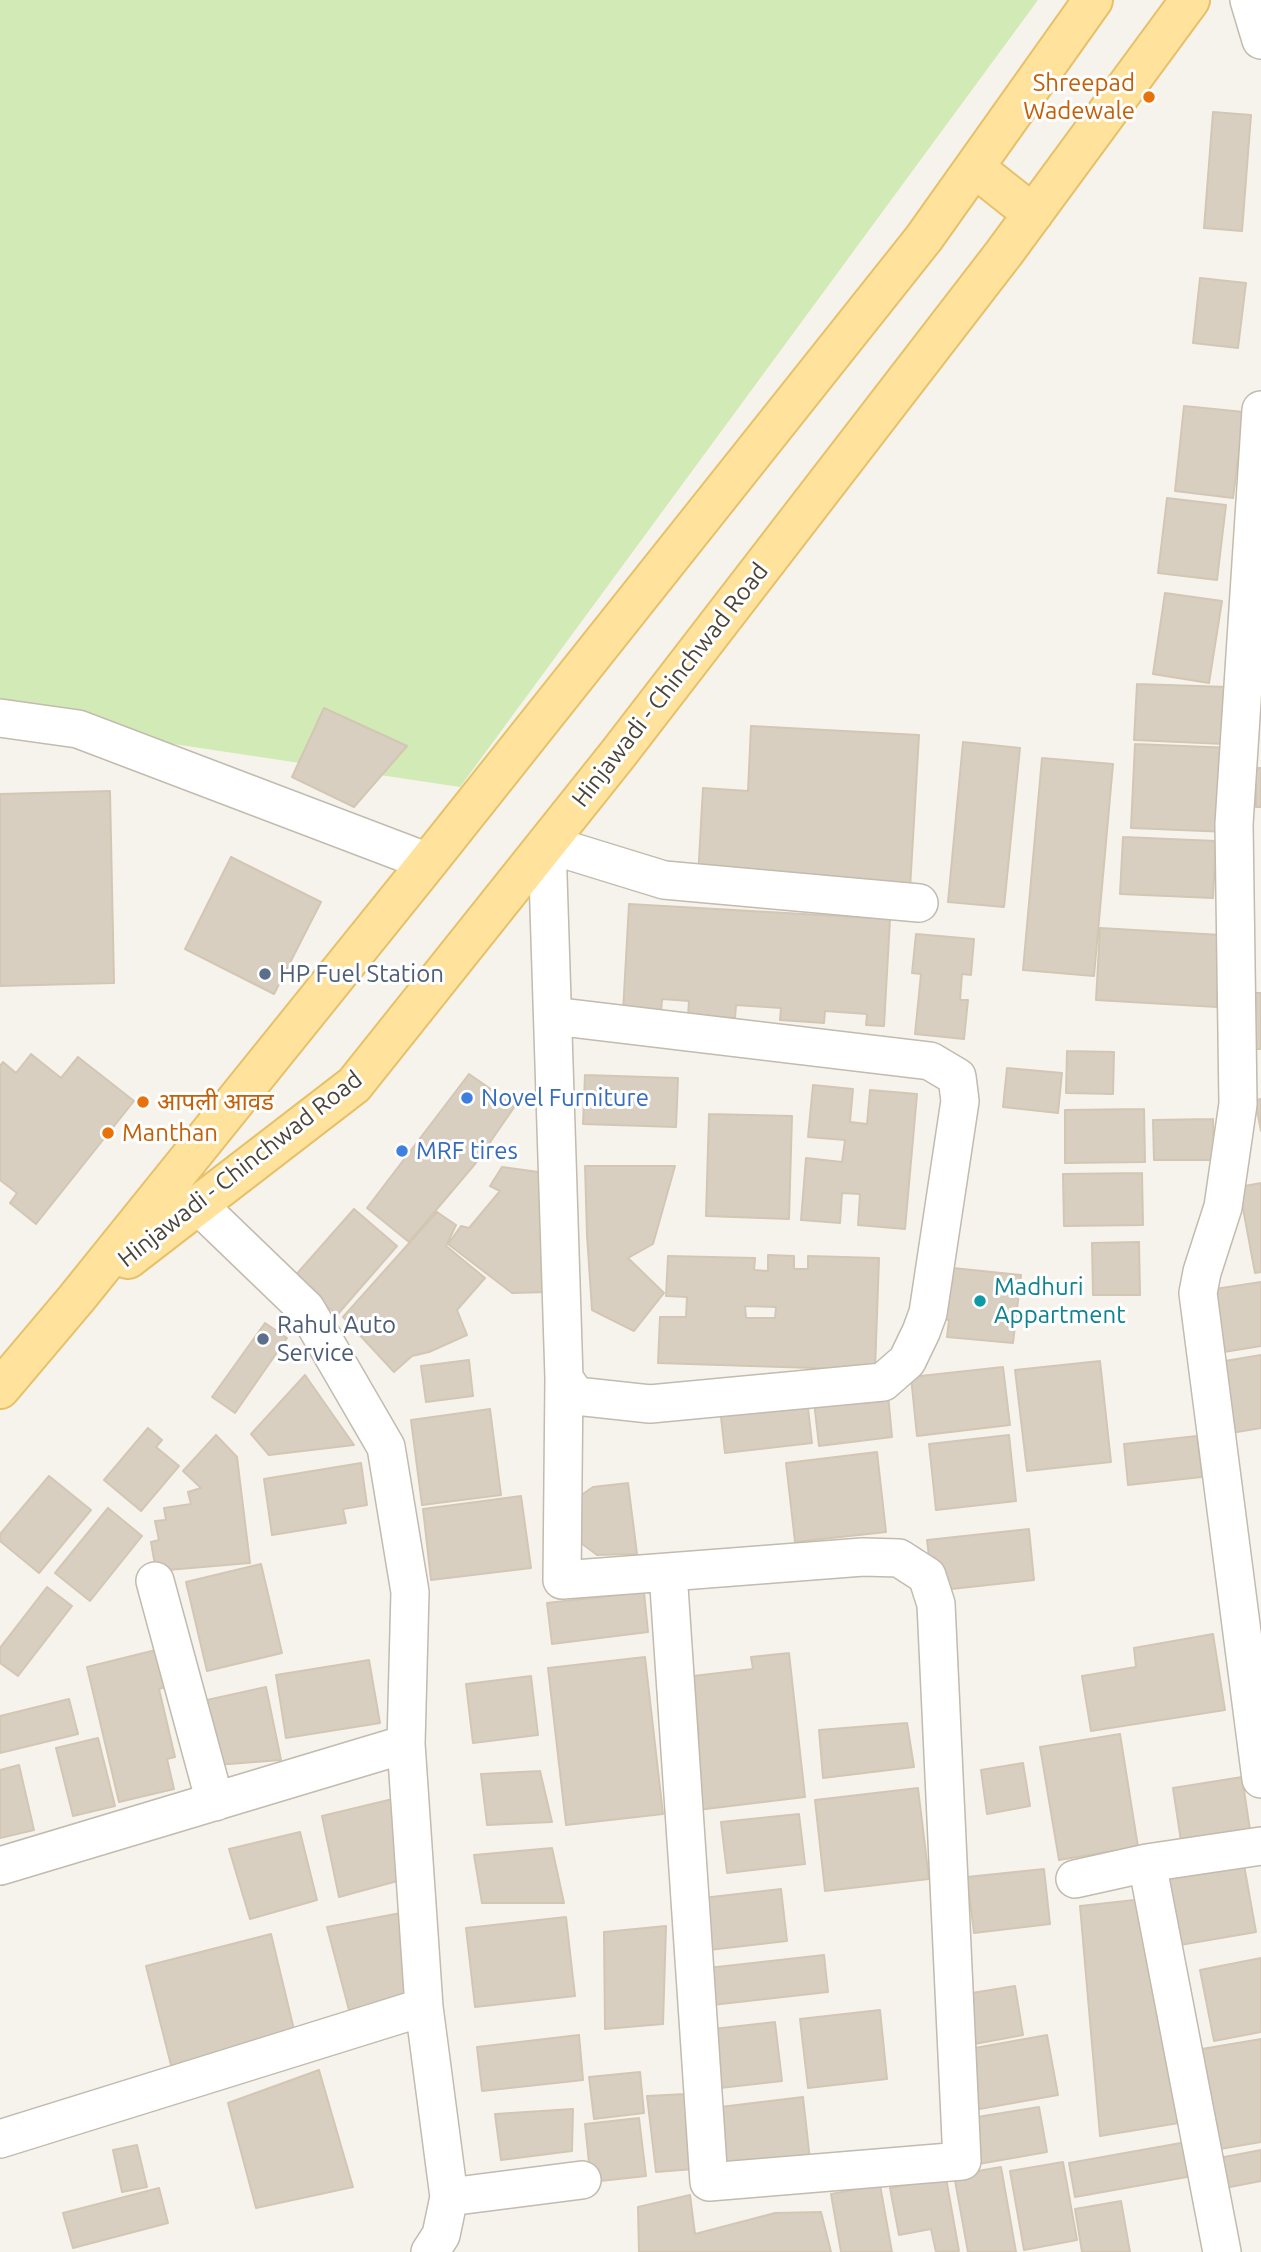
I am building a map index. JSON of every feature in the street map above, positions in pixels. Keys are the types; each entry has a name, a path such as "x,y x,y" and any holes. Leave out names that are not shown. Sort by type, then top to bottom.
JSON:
{"main road":[{"name":"Hinjawadi - Chinchwad Road","path":"0,1390 428,862 915,249 1093,0"},
{"name":"Hinjawadi - Chinchwad Road","path":"76,1299 354,1085 547,844 1033,214 1190,0"},
{"path":"975,168 1033,214"}],"street":[{"path":"1249,0 1261,40"},
{"path":"1261,410 1234,824 1238,1104 1223,1207 1198,1293 1261,1779"},
{"path":"0,718 78,729 428,862"},
{"path":"668,1572 709,2182 962,2161 936,1604 927,1576 899,1558 863,1558 668,1572 562,1580 564,1378 547,844 664,880 919,904"},
{"path":"553,1016 930,1061 957,1077 960,1101 928,1313 907,1361 883,1382 650,1404 576,1396 564,1378"},
{"path":"198,1205 306,1309 386,1447 410,1592 406,1744 424,2007 449,2197 441,2235 430,2252"},
{"path":"155,1580 215,1802"},
{"path":"0,1866 406,1744"},
{"path":"1074,1879 1147,1863 1261,1846"},
{"path":"1147,1863 1222,2252"},
{"path":"0,2139 424,2007"},
{"path":"449,2197 582,2180"}],"green space":[{"path":"0,0 1038,0 460,787 0,718"}],"building":[{"path":"1213,112 1251,115 1242,231 1204,228"},
{"path":"1200,278 1246,283 1238,348 1193,343"},
{"path":"1184,406 1244,412 1233,498 1175,491"},
{"path":"1167,498 1226,505 1217,580 1158,573"},
{"path":"1165,593 1222,601 1209,683 1153,674"},
{"path":"1137,684 1228,687 1225,744 1134,740"},
{"path":"324,708 407,746 354,807 292,777"},
{"path":"751,726 919,735 910,889 698,878 703,788 748,791"},
{"path":"963,742 1020,748 1004,907 948,902"},
{"path":"1135,744 1232,748 1228,832 1131,828"},
{"path":"1042,758 1113,764 1094,976 1023,970"},
{"path":"1256,768 1261,768 1261,807 1256,807"},
{"path":"110,791 114,983 0,986 0,794"},
{"path":"1123,837 1216,841 1213,898 1120,894"},
{"path":"231,857 321,902 274,994 185,949"},
{"path":"629,904 890,919 884,1026 866,1025 867,1014 825,1011 824,1023 780,1020 781,1008 736,1005 735,1018 688,1015 689,1001 662,999 661,1014 623,1012"},
{"path":"1100,928 1221,935 1217,1007 1096,1000"},
{"path":"916,934 974,939 971,975 962,974 960,1000 968,1000 964,1039 915,1034 921,974 912,973"},
{"path":"1247,993 1261,993 1261,1049 1248,1049"},
{"path":"1067,1051 1114,1052 1113,1094 1066,1093"},
{"path":"31,1054 61,1078 78,1057 134,1101 36,1224 10,1203 17,1193 0,1180 0,1066 3,1062 16,1073"},
{"path":"1007,1068 1062,1073 1058,1113 1003,1107"},
{"path":"469,1074 515,1106 475,1164 409,1242 367,1208"},
{"path":"585,1075 678,1078 676,1127 583,1124"},
{"path":"813,1085 853,1089 850,1122 867,1124 870,1090 917,1094 905,1229 858,1225 860,1194 842,1193 840,1223 801,1220 806,1158 842,1162 845,1140 808,1137"},
{"path":"1261,1099 1261,1131 1255,1100"},
{"path":"1144,1109 1145,1162 1065,1163 1065,1110"},
{"path":"709,1114 792,1116 789,1219 706,1216"},
{"path":"1213,1119 1214,1160 1154,1160 1153,1120"},
{"path":"585,1166 675,1166 653,1244 628,1258 664,1293 634,1331 592,1310"},
{"path":"502,1167 546,1173 550,1292 512,1293 448,1244 461,1226 469,1228 500,1191 490,1186"},
{"path":"1142,1173 1143,1225 1064,1226 1063,1174"},
{"path":"1261,1183 1261,1272 1255,1273 1239,1187"},
{"path":"354,1209 397,1246 337,1315 294,1277"},
{"path":"437,1212 456,1225 446,1246 485,1278 457,1310 467,1335 429,1352 412,1356 394,1372 343,1317"},
{"path":"1139,1242 1140,1295 1093,1295 1092,1243"},
{"path":"768,1255 794,1256 794,1269 808,1269 808,1256 879,1258 875,1370 658,1363 660,1317 686,1317 687,1297 666,1296 668,1256 755,1258 754,1270 768,1271","holes":["745,1306 776,1307 775,1318 746,1318"]},
{"name":"Madhuri Appartment","path":"953,1268 1021,1275 1013,1343 947,1337 949,1320 941,1319 945,1282 952,1283"},
{"path":"1261,1282 1261,1346 1224,1352 1215,1289"},
{"path":"265,1323 287,1338 235,1413 212,1397"},
{"path":"1261,1355 1261,1428 1231,1433 1219,1362"},
{"path":"469,1360 473,1396 426,1402 421,1366"},
{"path":"1100,1361 1111,1462 1027,1471 1015,1370"},
{"path":"1003,1367 1010,1425 917,1436 911,1377"},
{"path":"305,1375 354,1445 269,1455 251,1434"},
{"path":"888,1394 892,1437 819,1446 814,1402"},
{"path":"807,1399 812,1443 725,1453 720,1408"},
{"path":"490,1409 501,1495 422,1505 411,1420"},
{"path":"148,1428 162,1440 156,1447 179,1466 141,1511 104,1480"},
{"path":"216,1435 237,1457 250,1563 156,1571 151,1542 159,1540 155,1521 166,1520 164,1508 191,1504 188,1492 201,1488 183,1471"},
{"path":"1009,1435 1016,1501 936,1510 929,1444"},
{"path":"1197,1436 1202,1477 1128,1485 1124,1444"},
{"path":"877,1452 886,1532 795,1542 786,1463"},
{"path":"361,1463 367,1505 343,1509 346,1523 272,1535 264,1479"},
{"path":"49,1476 91,1510 39,1573 0,1541 0,1534"},
{"path":"628,1483 637,1554 597,1555 577,1540 574,1500 593,1487"},
{"path":"521,1496 531,1568 431,1580 423,1509"},
{"path":"108,1508 142,1536 90,1601 55,1573"},
{"path":"1029,1529 1034,1580 933,1591 927,1540"},
{"path":"261,1564 282,1653 207,1671 186,1582"},
{"path":"47,1587 72,1606 18,1676 0,1663 0,1648"},
{"path":"644,1592 648,1632 552,1644 547,1603"},
{"path":"1213,1634 1225,1710 1091,1731 1082,1676 1136,1667 1134,1648"},
{"path":"164,1648 173,1685 159,1689 175,1757 167,1759 174,1789 119,1802 87,1667"},
{"path":"789,1653 805,1797 689,1811 686,1745 699,1734 693,1676 753,1669 751,1657"},
{"path":"645,1657 663,1814 566,1825 548,1668"},
{"path":"369,1660 380,1723 286,1738 276,1675"},
{"path":"531,1676 538,1735 473,1743 466,1684"},
{"path":"266,1687 281,1760 216,1765 207,1700"},
{"path":"69,1699 78,1734 0,1753 0,1716"},
{"path":"907,1723 914,1767 823,1778 819,1730"},
{"path":"1120,1734 1138,1847 1059,1860 1040,1747"},
{"path":"98,1738 115,1806 73,1816 56,1748"},
{"path":"1023,1763 1030,1806 987,1814 981,1770"},
{"path":"19,1765 34,1830 0,1838 0,1770"},
{"path":"540,1771 552,1822 487,1825 481,1774"},
{"path":"1242,1777 1250,1830 1181,1841 1173,1788"},
{"path":"918,1788 929,1879 825,1891 815,1800"},
{"path":"401,1797 412,1877 339,1897 322,1816"},
{"path":"799,1814 805,1864 727,1873 721,1822"},
{"path":"300,1832 317,1900 250,1919 229,1849"},
{"path":"552,1848 564,1903 482,1903 474,1855"},
{"path":"1244,1865 1256,1932 1180,1945 1168,1878"},
{"path":"1044,1869 1050,1924 974,1933 967,1877"},
{"path":"781,1889 787,1941 700,1951 694,1899"},
{"path":"1153,1898 1191,2121 1100,2136 1080,1906"},
{"path":"406,1912 420,1995 349,2010 327,1927"},
{"path":"566,1917 575,1996 475,2007 466,1928"},
{"path":"666,1926 663,2024 605,2029 604,1932"},
{"path":"271,1934 296,2038 172,2069 146,1966"},
{"path":"824,1955 828,1992 703,2006 699,1969"},
{"path":"1261,1958 1261,2032 1214,2041 1200,1970"},
{"path":"1015,1986 1023,2035 969,2045 960,1995"},
{"path":"880,2010 887,2079 808,2088 800,2019"},
{"path":"775,2022 782,2081 711,2089 704,2030"},
{"path":"579,2035 583,2080 482,2091 477,2047"},
{"path":"1047,2035 1058,2095 974,2110 964,2050"},
{"path":"1261,2039 1261,2142 1220,2149 1202,2049"},
{"path":"319,2070 353,2187 256,2208 228,2103"},
{"path":"640,2072 644,2113 594,2119 589,2077"},
{"path":"686,2094 694,2169 656,2172 647,2096"},
{"path":"803,2097 810,2160 719,2170 712,2108"},
{"path":"1039,2107 1047,2152 973,2165 965,2119"},
{"path":"573,2109 572,2151 501,2160 495,2114"},
{"path":"639,2118 646,2176 591,2182 585,2124"},
{"path":"1192,2141 1198,2175 1075,2197 1069,2163"},
{"path":"137,2145 147,2187 122,2192 113,2150"},
{"path":"1261,2150 1261,2181 1225,2188 1219,2158"},
{"path":"1063,2162 1077,2240 1024,2250 1010,2171"},
{"path":"1001,2167 1016,2252 968,2252 954,2175"},
{"path":"946,2178 959,2251 936,2252 931,2229 899,2235 890,2188"},
{"path":"880,2185 892,2252 841,2252 831,2194"},
{"path":"159,2188 168,2223 73,2248 63,2213"},
{"path":"690,2195 695,2234 775,2213 821,2212 831,2252 639,2252 638,2207"},
{"path":"1121,2201 1130,2252 1082,2252 1075,2209"}],"place":[{"name":"Shreepad Wadewale","path":"1149,97"},
{"name":"HP Fuel Station","path":"265,974"},
{"name":"Novel Furniture","path":"467,1098"},
{"name":"आपली आवड","path":"143,1102"},
{"name":"Manthan","path":"108,1133"},
{"name":"MRF tires","path":"402,1151"},
{"name":"Madhuri Appartment","path":"980,1301"},
{"name":"Rahul Auto Service","path":"263,1339"}]}
